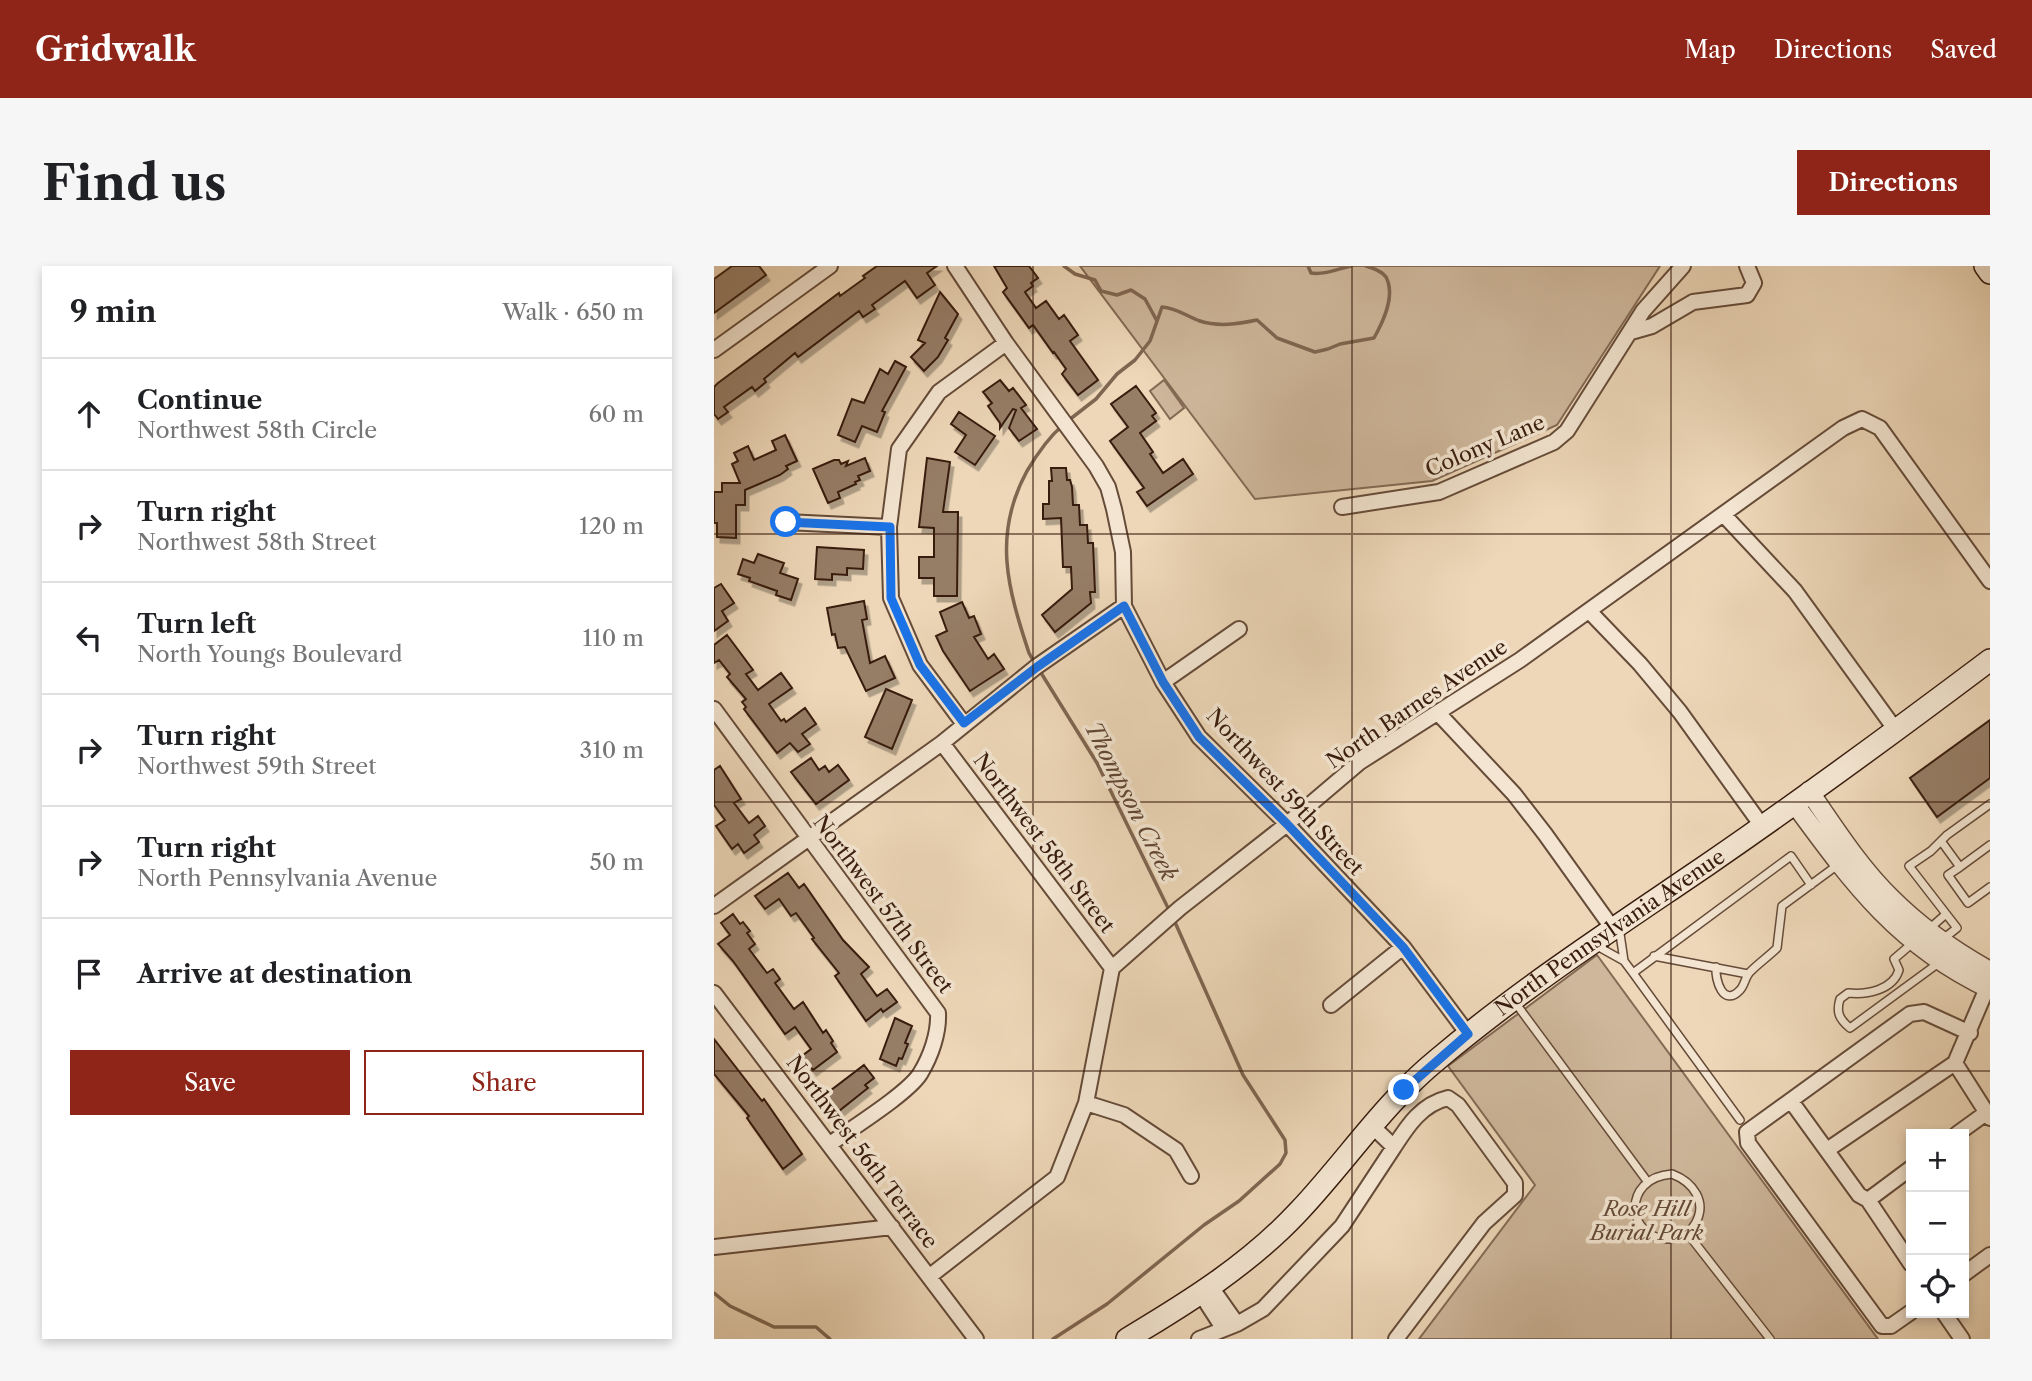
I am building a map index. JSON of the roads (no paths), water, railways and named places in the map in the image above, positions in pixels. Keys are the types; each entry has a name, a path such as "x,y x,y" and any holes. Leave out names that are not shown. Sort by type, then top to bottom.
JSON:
{"main road":[{"path":"1984,266 1990,273"},
{"name":"North Pennsylvania Avenue","path":"1127,1339 1206,1290 1251,1257 1299,1211 1404,1090 1468,1034 1990,660"}],"street":[{"path":"714,349 830,266"},
{"name":"Northwest 59th Street","path":"955,266 1108,487 1123,552 1124,606 1163,682 1199,737 1287,824 1403,947 1468,1034"},
{"name":"Colony Lane","path":"1342,507 1439,492 1554,442 1567,431 1643,311 1683,266"},
{"path":"1632,332 1652,326 1693,302 1747,295 1754,283 1747,266"},
{"path":"964,723 920,665 891,598 890,527 899,449 939,392 1006,343"},
{"name":"North Barnes Avenue","path":"1112,968 1180,908 1287,824 1360,762 1520,660 1843,428 1862,419 1880,428 1990,580"},
{"path":"1723,514 1795,591 1895,729"},
{"path":"786,522 890,527"},
{"path":"714,906 942,743 1026,675 1124,606"},
{"path":"1590,612 1640,664 1679,712 1762,825"},
{"path":"1163,682 1239,629"},
{"name":"Northwest 57th Street","path":"714,709 938,1013 939,1030 920,1074 909,1086 830,1144"},
{"path":"1437,713 1514,794 1616,927"},
{"name":"Northwest 58th Street","path":"942,743 1112,968"},
{"path":"1801,797 1854,853 1889,897 1989,982"},
{"path":"1801,797 1839,864 1863,893 1927,952 1989,982"},
{"path":"1331,1004 1403,947"},
{"path":"930,1276 1057,1177 1086,1103 1112,968"},
{"path":"1827,1150 1955,1063 1970,1033 1989,982"},
{"name":"Northwest 56th Terrace","path":"714,993 976,1339"},
{"path":"1906,1316 1891,1326 1882,1326 1748,1143 1748,1132 1910,1014 1924,1012 1970,1033"},
{"path":"1955,1063 1988,1115 1965,1129"},
{"path":"1199,1339 1264,1309 1342,1226 1409,1123 1433,1101 1448,1098 1458,1105 1515,1183 1514,1195 1483,1223 1396,1339"},
{"path":"1791,1101 1859,1195 1868,1200 1906,1257"},
{"path":"1086,1103 1124,1115 1176,1150 1191,1176"},
{"path":"1371,1125 1394,1147"},
{"path":"1868,1200 1906,1172"},
{"path":"714,1247 892,1227"},
{"path":"1969,1270 1990,1255"},
{"path":"1206,1290 1230,1326"},
{"path":"1947,1318 1962,1339"}],"lane":[{"path":"1934,935 1957,928 1909,866 1990,804"},
{"path":"1941,841 1960,867"},
{"path":"1990,845 1948,875 1968,903 1990,887"},
{"path":"1716,967 1715,981 1726,994 1732,995 1740,990 1748,974 1777,948 1782,906 1854,853"},
{"path":"1633,973 1791,856 1811,885"},
{"path":"1927,952 1894,959 1899,970 1897,978 1882,989 1860,994 1849,993 1840,999 1837,1009 1841,1021 1850,1028 1927,952 1947,914"},
{"path":"1616,927 1624,961 1740,1120"},
{"path":"1927,952 1934,935"},
{"path":"1593,944 1624,961"},
{"path":"1654,956 1748,974"},
{"path":"1514,1001 1647,1181"},
{"path":"1672,1174 1684,1179 1694,1188 1700,1203 1699,1217 1688,1234 1677,1239 1661,1239 1646,1233 1637,1219 1635,1206 1638,1194 1647,1181 1657,1175 1672,1174"},
{"path":"1688,1234 1770,1339"}],"waterway":[{"path":"1064,266 1075,274 1095,280 1101,291 1117,295 1131,290 1145,299 1157,321"},
{"name":"Thompson Creek","path":"1308,266 1311,273 1351,266"},
{"name":"Thompson Creek","path":"1069,420 1096,399 1117,374 1135,360 1150,341 1162,307 1214,324 1257,320 1277,338 1315,352 1374,338 1384,317 1390,292 1386,277 1366,266"},
{"name":"Thompson Creek","path":"1034,662 1015,607 1007,562 1007,540 1016,495 1027,471 1052,435 1063,425"},
{"name":"Thompson Creek","path":"1038,668 1097,763 1169,910"},
{"name":"Thompson Creek","path":"1053,1339 1107,1304 1204,1225 1239,1201 1280,1164 1286,1153 1285,1140 1243,1075 1174,920"},
{"path":"714,1293 730,1306 774,1327 816,1327 830,1339"}],"park label":[{"name":"Rose Hill Burial Park","path":"1647,1221"}]}
